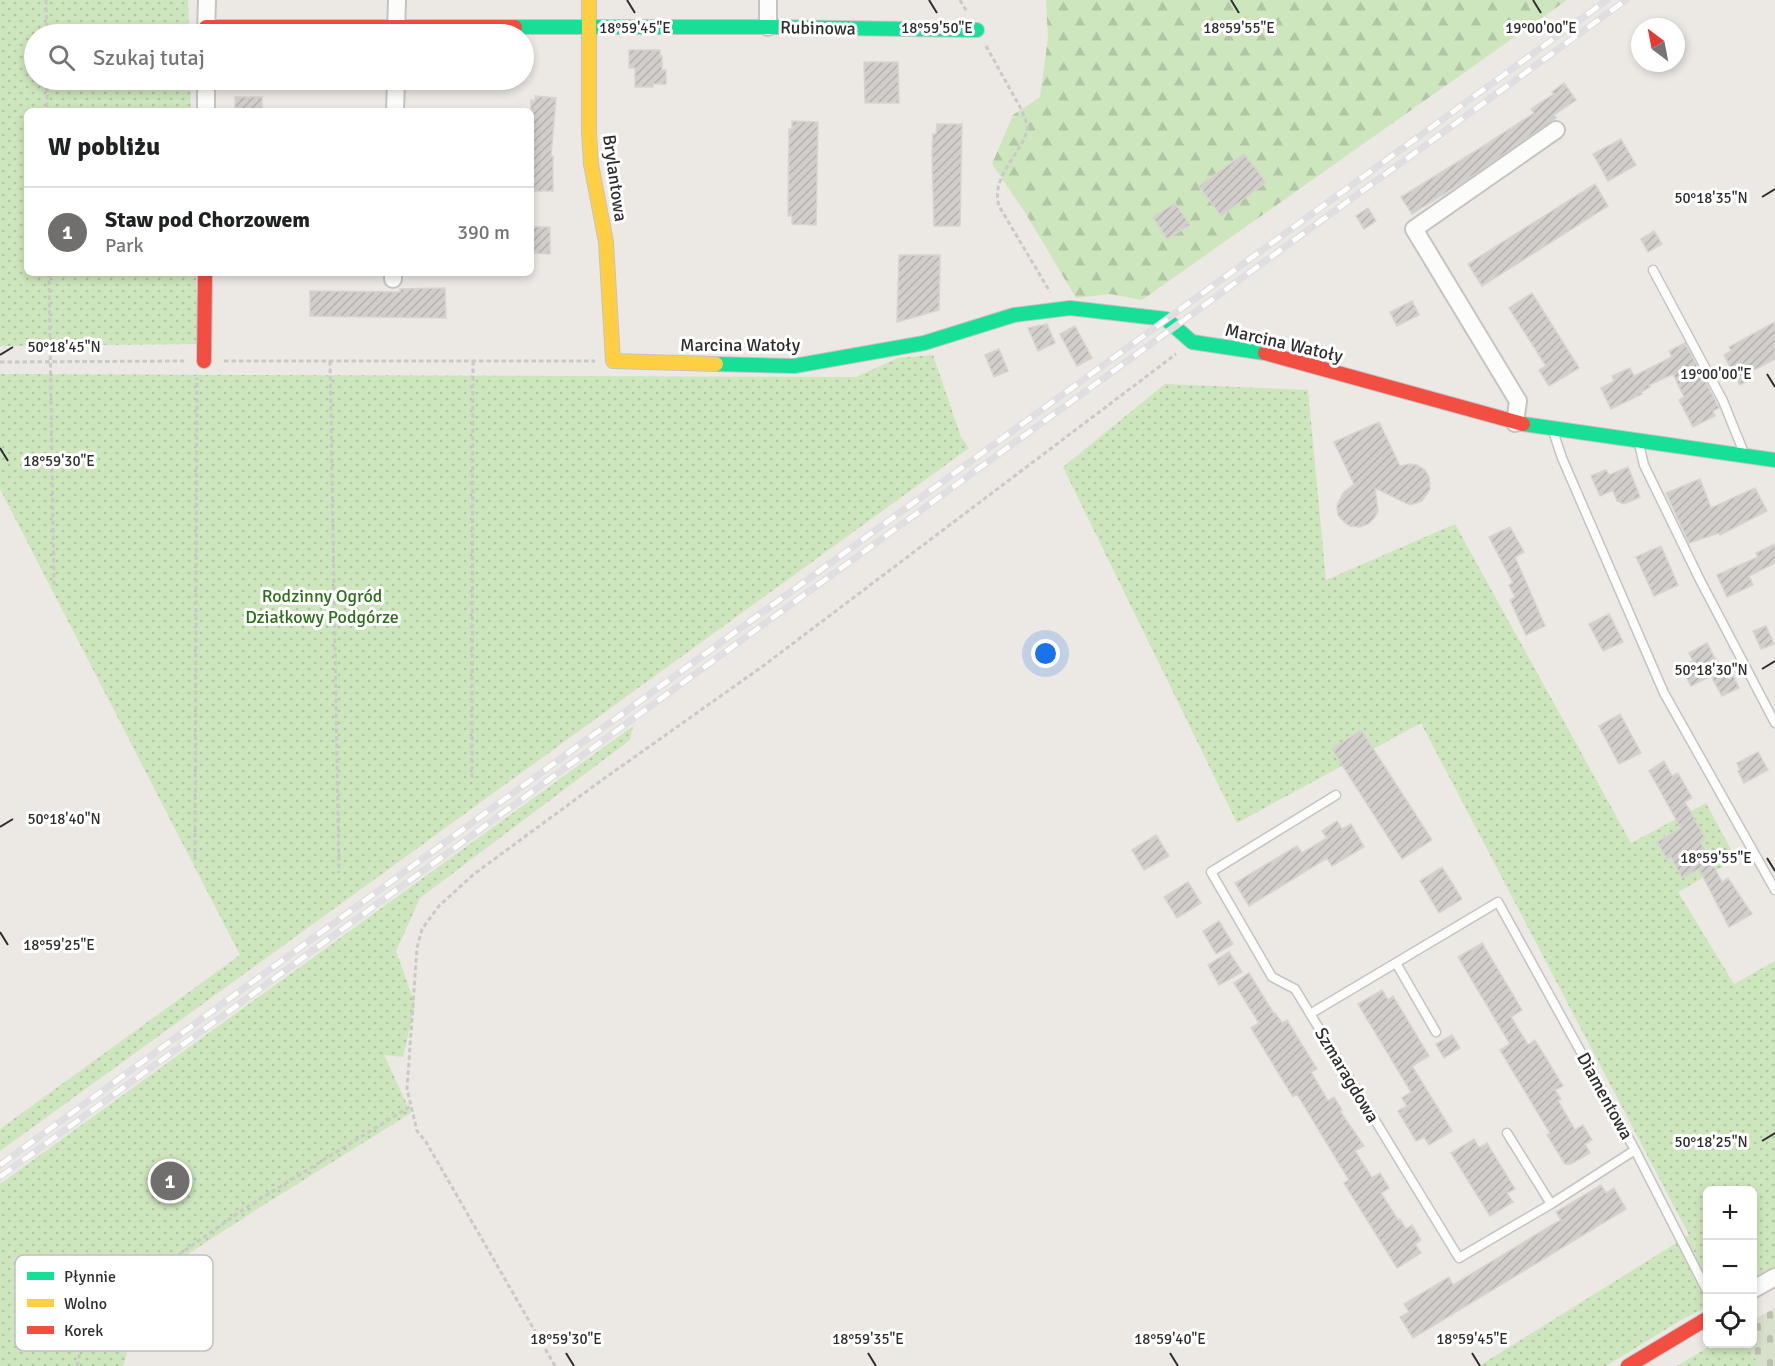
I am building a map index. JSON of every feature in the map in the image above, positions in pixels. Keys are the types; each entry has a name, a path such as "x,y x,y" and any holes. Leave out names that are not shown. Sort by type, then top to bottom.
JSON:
{"street":[{"path":"206,24 207,0"},
{"path":"397,0 397,24"},
{"name":"Brylantowa","path":"589,0 591,164 606,242 613,361"},
{"name":"Rubinowa","path":"768,0 768,27"},
{"name":"Rubinowa","path":"534,27 977,30"},
{"path":"206,90 206,108"},
{"path":"395,108 396,90"},
{"path":"1515,423 1518,401 1414,229 1556,130"},
{"path":"200,361 205,276"},
{"name":"Marcina Watoły","path":"613,361 794,366 924,343 1014,315 1070,308 1166,319 1192,342 1265,353 1515,423 1775,460"},
{"path":"1757,1287 1775,1277"},
{"path":"1628,1366 1703,1320"}],"lane":[{"path":"1653,270 1724,401 1745,456"},
{"path":"1552,428 1562,458 1664,693 1775,890"},
{"path":"1638,440 1644,465 1700,580 1775,723"},
{"name":"Szmaragdowa","path":"1336,795 1210,872 1272,977 1295,989 1459,1258 1551,1204"},
{"name":"Diamentowa","path":"1396,963 1498,902 1635,1150 1703,1285"},
{"path":"1310,1014 1396,963 1436,1032"},
{"path":"1507,1133 1551,1204 1635,1150"}],"path":[{"path":"46,0 46,24"},
{"path":"960,0 1020,107 1028,126 1022,144 999,182 997,190 999,206 1060,309"},
{"path":"47,90 47,108"},
{"path":"49,276 54,586"},
{"path":"555,1366 426,1142 417,1131 407,1089 417,948 422,929 439,906 474,874 763,666 1192,342"},
{"path":"472,778 473,360"},
{"path":"195,860 200,361"},
{"path":"330,361 339,873"},
{"path":"0,362 613,361"},
{"path":"178,1255 244,1209 411,1106"},
{"path":"77,1366 80,1351"}],"green space":[{"path":"0,0 188,0 189,24 24,24 24,90 190,90 191,108 24,108 24,276 196,276 198,344 0,346"},
{"path":"1046,0 1567,0 1142,300 1110,294 1076,298 1026,214 992,164 1013,115 1040,97 1048,38"},
{"name":"Rodzinny Ogród Działkowy Podgórze","path":"933,355 961,437 969,448 0,1151 0,1129 240,955 0,489 0,374 856,377 898,358"},
{"path":"1165,384 1308,390 1326,580 1455,524 1631,843 1706,803 1736,859 1678,892 1734,984 1775,961 1775,1273 1757,1282 1757,1186 1703,1186 1703,1309 1606,1366 1479,1366 1689,1235 1421,723 1237,823 1063,467"},
{"path":"633,726 630,740 420,898 396,951 415,1004 403,1057 384,1055 411,1113 186,1255 15,1255 15,1351 126,1351 123,1366 0,1366 0,1184"},
{"path":"1775,1308 1775,1366 1760,1366 1749,1348 1757,1348 1757,1318"},
{"path":"1706,1348 1749,1348 1760,1366 1677,1366"}],"building":[{"path":"629,50 660,50 662,70 666,70 666,84 635,87 635,68 629,68"},
{"path":"864,62 898,62 899,103 865,103"},
{"path":"1564,83 1576,100 1554,115 1556,118 1412,214 1401,197 1534,113 1531,109 1554,94 1552,92"},
{"path":"535,96 556,98 551,156 553,156 553,191 534,191 534,108 531,108 531,100 535,101"},
{"path":"235,97 262,97 262,108 235,108"},
{"path":"792,121 818,122 816,225 792,224 792,216 788,216 789,129 792,129"},
{"path":"937,124 962,124 960,226 934,226 932,154 933,134 936,134"},
{"path":"1621,139 1636,165 1608,181 1593,154"},
{"path":"1244,154 1266,182 1221,216 1199,186"},
{"path":"1595,184 1608,206 1482,286 1468,264"},
{"path":"1175,203 1190,225 1167,239 1153,217"},
{"path":"1368,208 1376,221 1364,229 1356,216"},
{"path":"534,227 550,227 550,254 534,253"},
{"path":"1654,231 1662,244 1648,252 1641,239"},
{"path":"899,255 940,255 939,310 897,322"},
{"path":"445,288 446,318 310,316 310,291 400,292 400,289"},
{"path":"1532,293 1579,368 1549,386 1539,370 1546,366 1509,308"},
{"path":"1412,301 1419,315 1397,326 1390,312"},
{"path":"1775,322 1775,359 1748,373 1751,379 1740,385 1724,355 1731,351 1729,347"},
{"path":"1047,324 1055,343 1038,351 1028,328"},
{"path":"1075,326 1092,358 1077,366 1060,334"},
{"path":"1685,343 1719,408 1713,411 1715,416 1693,427 1679,400 1684,397 1673,374 1649,385 1650,387 1641,392 1642,394 1611,409 1601,388 1614,381 1612,376 1630,368 1634,376 1672,357 1669,351"},
{"path":"999,349 1008,371 994,377 985,355"},
{"path":"1379,422 1400,466 1417,465 1425,470 1429,477 1430,489 1422,501 1410,505 1375,488 1378,511 1374,518 1368,524 1360,527 1350,526 1338,515 1337,506 1343,493 1354,484 1334,442"},
{"path":"1628,467 1640,497 1624,504 1617,501 1613,490 1600,496 1591,476 1606,470 1609,475"},
{"path":"1700,479 1711,508 1755,488 1767,511 1720,535 1719,533 1689,543 1666,493"},
{"path":"1510,527 1524,552 1515,557 1545,626 1526,635 1510,600 1515,597 1509,585 1513,583 1489,537"},
{"path":"1775,544 1775,563 1749,576 1753,585 1727,597 1717,575 1758,557 1756,553"},
{"path":"1661,546 1678,585 1654,596 1636,557"},
{"path":"1609,614 1623,642 1603,651 1589,624"},
{"path":"1766,626 1774,644 1761,649 1753,631"},
{"path":"1707,643 1721,670 1730,669 1739,688 1722,696 1711,676 1691,686 1681,667 1693,661 1689,653"},
{"path":"1620,714 1641,753 1619,764 1599,726"},
{"path":"1361,730 1432,840 1402,859 1332,749"},
{"path":"1758,752 1768,770 1744,783 1737,763"},
{"path":"1664,761 1672,776 1678,773 1692,798 1685,802 1705,838 1700,841 1722,882 1728,878 1752,914 1729,927 1699,869 1682,878 1671,857 1667,859 1657,842 1681,828 1649,771"},
{"path":"1337,821 1342,829 1351,824 1364,847 1332,866 1327,858 1249,906 1235,883 1297,846 1302,853 1327,838 1322,831"},
{"path":"1156,835 1169,856 1144,870 1132,850"},
{"path":"1442,867 1462,899 1439,913 1420,881"},
{"path":"1188,882 1201,903 1177,918 1164,897"},
{"path":"1219,921 1233,944 1216,954 1203,931"},
{"path":"1482,943 1522,1010 1511,1017 1528,1045 1535,1040 1563,1086 1555,1090 1561,1099 1558,1101 1575,1130 1583,1125 1592,1140 1585,1144 1590,1153 1571,1164 1565,1164 1547,1135 1550,1133 1500,1050 1510,1044 1458,957"},
{"path":"1229,952 1242,972 1219,985 1208,965"},
{"path":"1249,973 1274,1014 1282,1023 1287,1020 1317,1069 1311,1072 1328,1101 1334,1097 1342,1110 1340,1111 1364,1146 1355,1151 1372,1178 1380,1173 1389,1188 1381,1193 1398,1220 1400,1219 1406,1229 1412,1225 1421,1240 1415,1244 1421,1253 1397,1268 1344,1183 1349,1180 1297,1094 1293,1097 1251,1028 1259,1023 1234,983"},
{"path":"1382,990 1388,1000 1393,996 1429,1056 1412,1066 1452,1131 1429,1145 1424,1137 1416,1141 1398,1111 1407,1106 1402,1098 1411,1092 1358,1004"},
{"path":"1452,1035 1460,1048 1444,1058 1436,1044"},
{"path":"1474,1139 1479,1148 1487,1143 1515,1189 1507,1193 1513,1202 1490,1216 1451,1153"},
{"path":"1601,1185 1606,1193 1614,1188 1626,1209 1413,1338 1400,1317 1409,1312 1404,1304 1449,1277 1453,1285 1561,1220 1556,1212"}],"railway":[{"path":"0,1165 1607,0"},
{"path":"0,1177 1626,0"}],"traffic: fast":[{"path":"534,27 977,30"},
{"path":"716,364 794,366 924,343 1014,315 1070,308 1166,319 1192,342 1265,353"},
{"path":"1523,424 1775,460"}],"traffic: slow":[{"path":"589,0 591,164 606,242 613,361 716,364"}],"traffic: jam":[{"path":"204,361 205,276"},
{"path":"1265,353 1523,424"},
{"path":"1628,1366 1703,1321"}],"place":[{"name":"Staw pod Chorzowem","path":"170,1181"}]}
